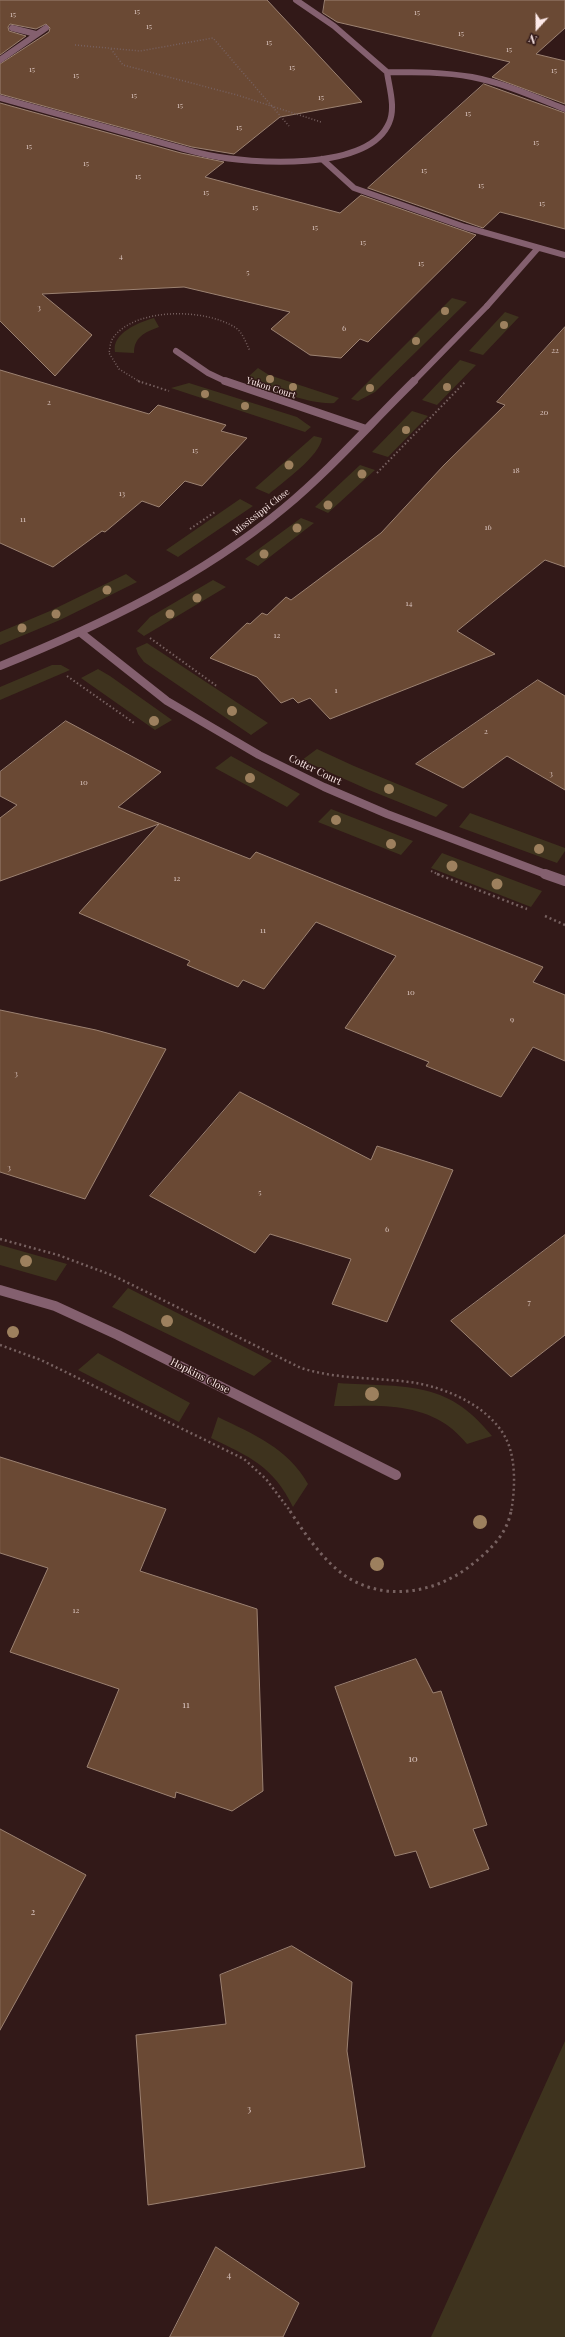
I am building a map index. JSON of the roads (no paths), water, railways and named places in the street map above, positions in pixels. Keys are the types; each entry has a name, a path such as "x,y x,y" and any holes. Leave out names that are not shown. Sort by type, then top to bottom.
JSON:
{"street":[{"path":"296,0 334,26 387,72 425,72 481,79 498,83 565,109"},
{"path":"12,28 36,34"},
{"path":"0,60 46,28"},
{"path":"0,98 208,154 266,161 322,159 359,149 382,134 389,124 390,118 387,72"},
{"path":"322,159 354,188 465,227 565,255"},
{"name":"Mississippi Close","path":"0,666 81,633 175,584 251,534 312,484 487,306 538,248"},
{"name":"Yukon Court","path":"176,351 208,373 235,385 366,429"},
{"name":"Cotter Court","path":"81,633 167,701 259,755 324,787 387,814 565,881"},
{"name":"Hopkins Close","path":"0,1290 55,1306 118,1335 396,1475"}]}
